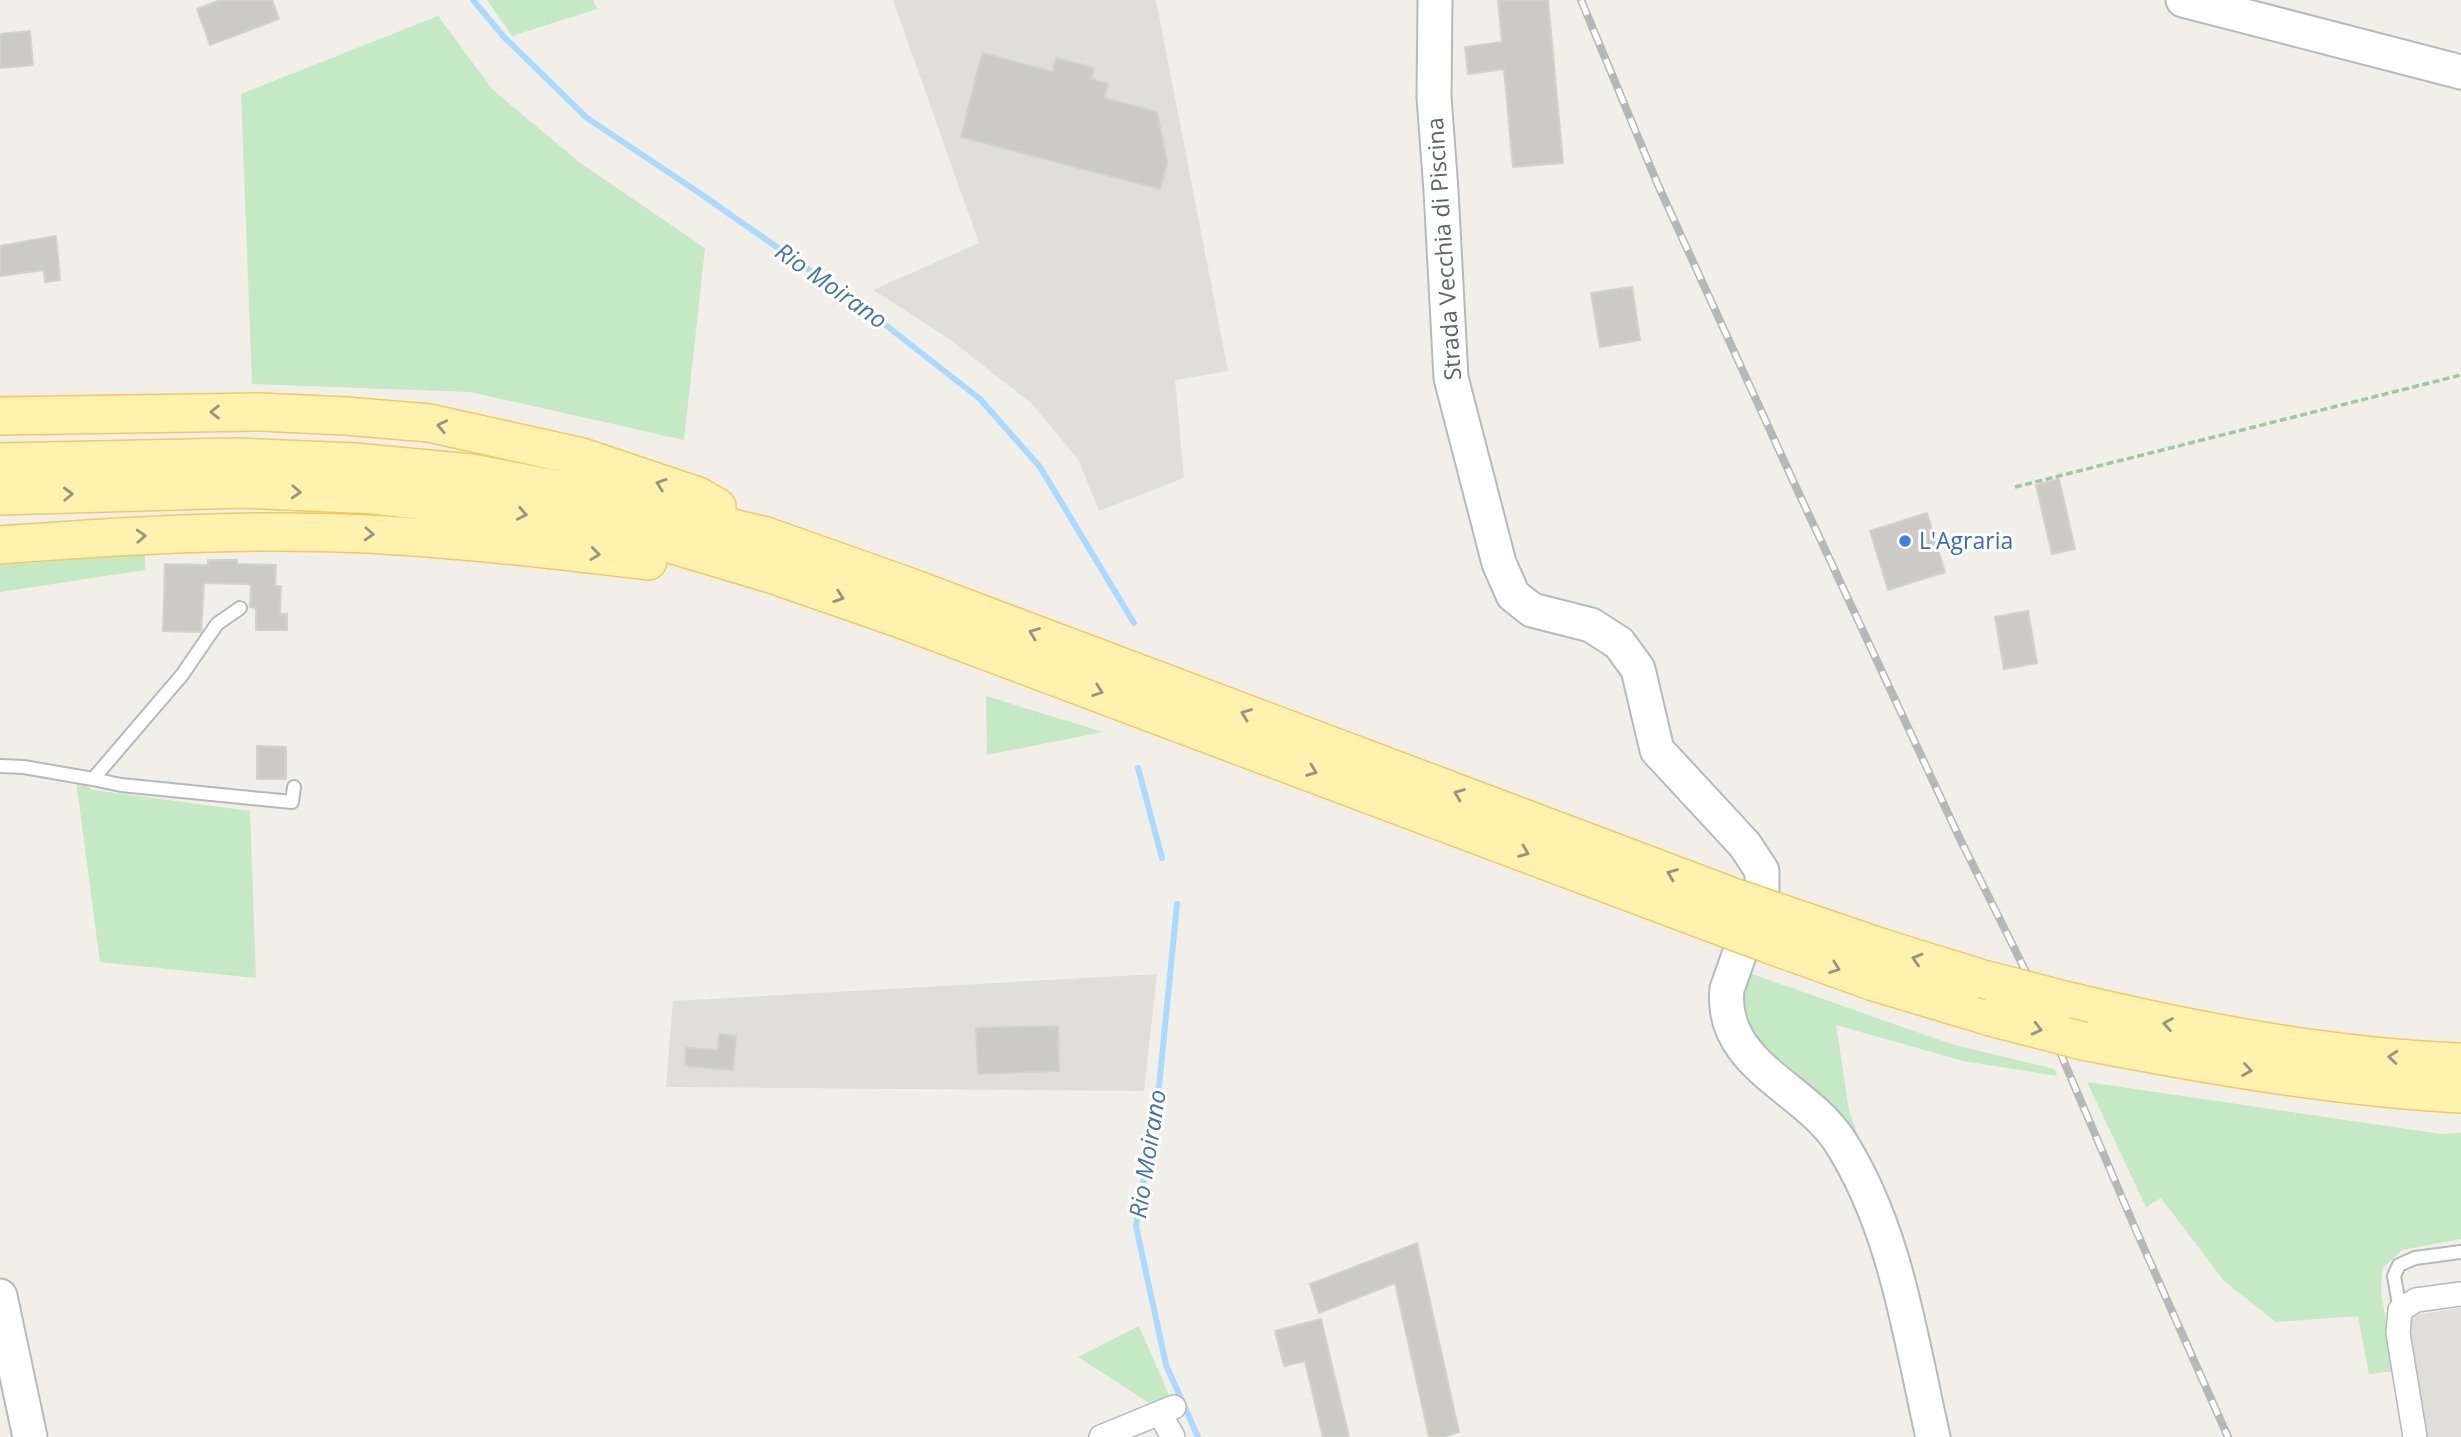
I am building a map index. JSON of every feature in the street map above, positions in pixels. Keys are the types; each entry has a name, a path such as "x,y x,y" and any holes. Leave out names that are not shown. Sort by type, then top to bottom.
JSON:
{"main road":[{"path":"0,416 260,412 429,423 582,457 698,496 766,536"},
{"path":"0,462 237,457 354,462 471,473 624,502 766,536 910,587 1730,913"},
{"path":"0,496 244,489 375,495 505,510 645,537 774,575 898,618 1777,930 1874,982 2083,1041 2258,1072 2461,1094"},
{"path":"0,545 236,532 366,534 495,543 774,575"},
{"path":"1777,930 1883,948 1983,979 2160,1023 2345,1052 2461,1062"}],"street":[{"name":"Strada Vecchia di Piscina","path":"1435,0 1434,97 1451,378 1499,563 1513,595 1532,610 1591,625 1619,643 1638,668 1657,750 1745,845 1762,871 1762,890 1727,989 1728,1018 1747,1055 1822,1119 1839,1140 1866,1190 1889,1247 1933,1437"},
{"path":"2183,0 2461,72"},
{"path":"2415,1437 2398,1333 2400,1310 2416,1300 2461,1294"},
{"path":"0,1296 30,1437"},
{"path":"1101,1437 1167,1411 1173,1437"}],"lane":[{"path":"93,779 182,675 217,624 240,608"},
{"path":"0,766 24,766 121,785 292,802 294,787"},
{"path":"2400,1310 2394,1276 2399,1265 2415,1258 2461,1252"}],"path":[{"path":"2015,487 2461,375"}],"shaded area":[{"path":"893,0 1156,0 1228,371 1175,380 1184,478 1099,511 1078,459 1032,404 951,340 873,290 979,243"},
{"path":"1157,974 1144,1091 666,1087 673,1001"},
{"path":"2461,1308 2461,1437 2427,1437 2408,1316"}],"green space":[{"path":"487,0 593,0 597,9 512,36"},
{"path":"438,16 492,89 580,163 705,248 684,440 470,392 252,384 241,94"},
{"path":"145,554 145,570 0,592 0,565"},
{"path":"986,696 1103,732 987,755"},
{"path":"76,780 93,790 250,811 256,978 100,962"},
{"path":"1746,972 1951,1044 2055,1069 2057,1076 1963,1061 1836,1025 1849,1110 1864,1153 1782,1071 1744,1019"},
{"path":"2087,1082 2441,1134 2461,1133 2461,1239 2402,1250 2382,1269 2381,1291 2394,1371 2369,1374 2358,1316 2276,1322 2224,1281 2161,1198 2146,1207"},
{"path":"1139,1326 1169,1395 1149,1403 1078,1357"}],"building":[{"path":"220,0 272,0 279,19 210,45 197,9"},
{"path":"1498,0 1548,0 1563,163 1513,167 1504,69 1468,74 1465,47 1502,42"},
{"path":"30,31 33,65 0,68 0,34"},
{"path":"982,53 1053,72 1056,58 1094,68 1091,79 1108,84 1104,98 1157,112 1167,163 1160,189 961,137"},
{"path":"56,236 60,280 45,282 44,270 0,276 0,246"},
{"path":"1632,287 1640,340 1600,347 1591,293"},
{"path":"2059,479 2075,549 2052,554 2036,485"},
{"path":"1927,513 1945,572 1888,590 1870,531"},
{"path":"208,560 237,560 237,564 276,565 275,586 281,586 280,614 287,614 287,630 256,630 256,608 250,607 251,584 204,583 201,632 163,631 165,564 208,565"},
{"path":"2028,611 2037,663 2004,669 1995,617"},
{"path":"257,746 286,747 286,779 257,779"},
{"path":"1058,1026 1059,1071 978,1074 976,1028"},
{"path":"719,1034 736,1036 733,1070 685,1066 686,1048 718,1050"},
{"path":"1417,1243 1459,1432 1443,1437 1429,1437 1395,1283 1319,1313 1310,1284"},
{"path":"1321,1319 1349,1437 1323,1437 1305,1361 1284,1366 1275,1331"}],"waterway":[{"name":"Rio Moirano","path":"473,0 504,37 587,118 864,308 980,399 1040,467 1134,623"},
{"name":"Rio Moirano","path":"1138,768 1162,858"},
{"name":"Rio Moirano","path":"1177,904 1159,1087 1136,1226 1166,1365 1198,1437"}],"railway":[{"path":"1581,0 1658,185 1795,485 1960,839 2025,970 2228,1437"}],"place":[{"name":"L'Agraria","path":"1905,541"}]}
